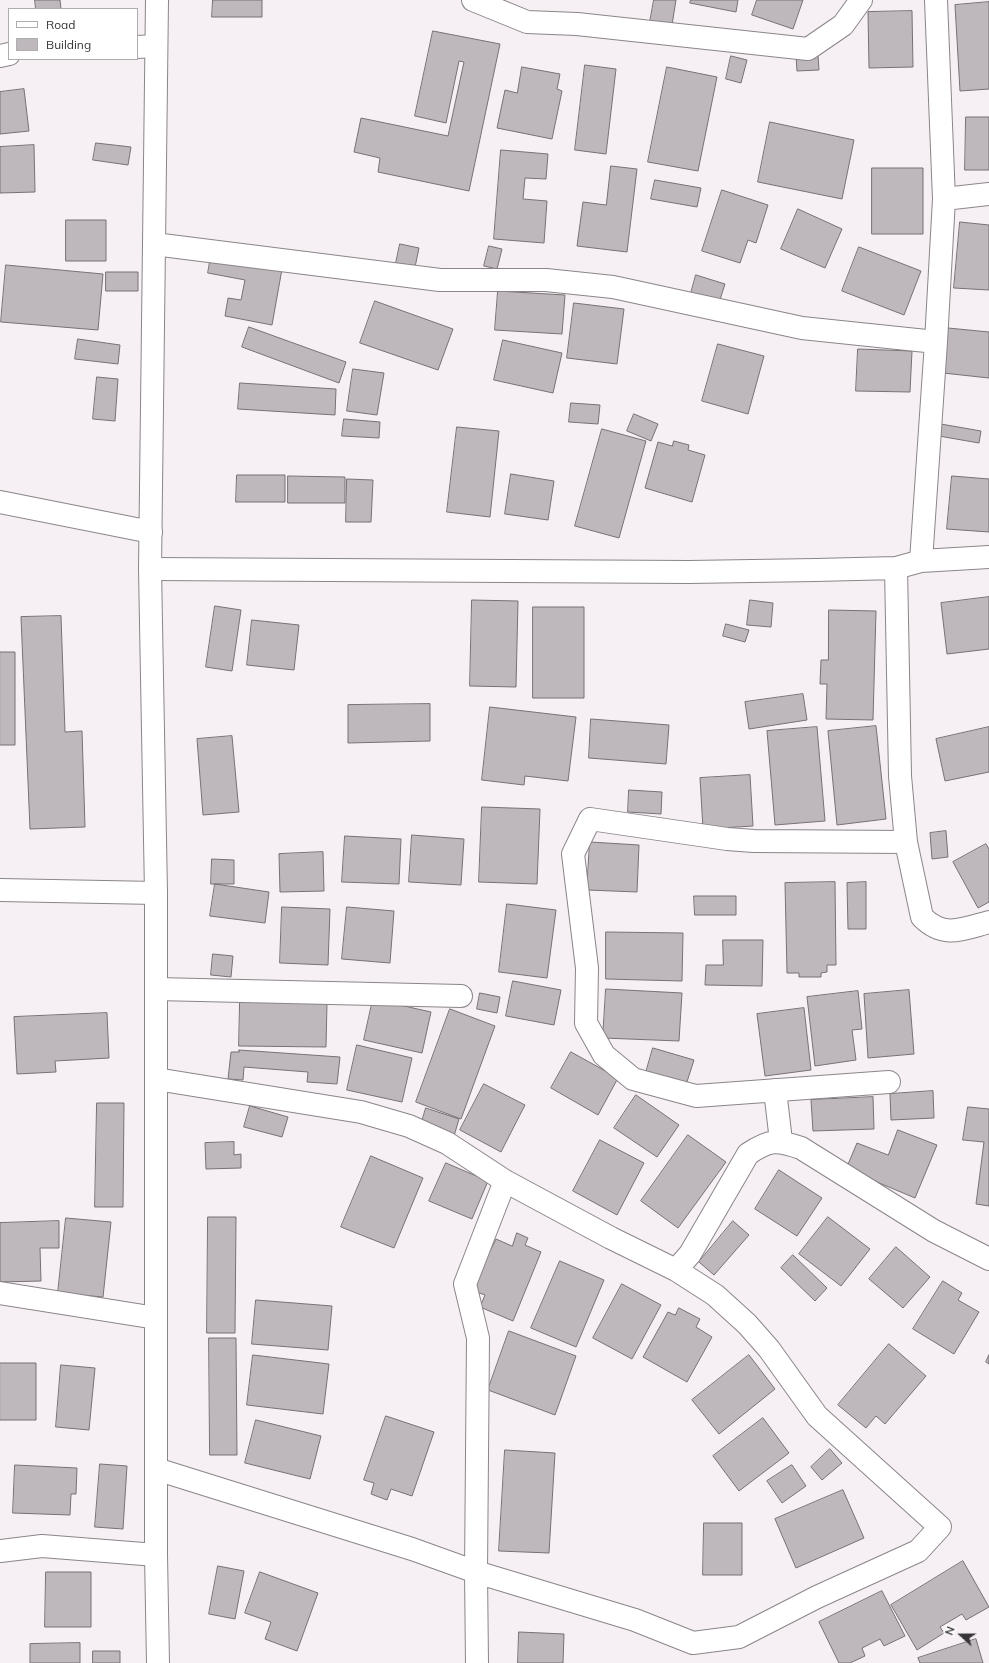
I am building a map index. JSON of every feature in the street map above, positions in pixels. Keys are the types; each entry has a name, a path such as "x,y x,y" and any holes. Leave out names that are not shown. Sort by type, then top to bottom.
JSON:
{"street":[{"path":"157,0 146,46 154,244 150,569 156,893 156,1555 158,1663"},
{"path":"473,0 526,22 577,24 808,49 843,25 861,0"},
{"path":"921,561 944,199 936,0"},
{"path":"944,199 989,194"},
{"path":"154,244 440,280 546,280 606,286 802,328 936,342"},
{"path":"0,502 151,532"},
{"path":"150,569 697,572 896,568 921,561 989,557"},
{"path":"896,568 900,776 906,842 922,918 930,926 941,931 960,930 989,922"},
{"path":"889,1082 696,1096 633,1079 604,1055 586,1023 587,968 573,854 590,819 727,839 754,841 906,842"},
{"path":"0,890 156,893"},
{"path":"156,988 461,996"},
{"path":"156,1078 361,1112 409,1126 447,1143 505,1181 611,1238 676,1270 715,1295 747,1324 769,1349 817,1416 940,1527 918,1551 817,1597 739,1638 693,1643 635,1620 476,1572 412,1549 156,1469"},
{"path":"775,1090 781,1141"},
{"path":"676,1270 690,1254 748,1154 762,1144 781,1141 800,1148 934,1231 989,1259"},
{"path":"477,1663 476,1572 478,1338 465,1284 505,1181"},
{"path":"0,1293 156,1318"},
{"path":"0,1551 42,1546 156,1555"}],"building":[{"path":"35,0 60,0 61,8 36,8"},
{"path":"213,0 262,0 262,17 212,17"},
{"path":"654,0 676,0 672,25 650,22"},
{"path":"691,0 738,0 736,12 690,3"},
{"path":"757,0 803,0 793,29 752,15"},
{"path":"989,2 989,89 960,91 955,5"},
{"path":"912,11 913,67 869,68 868,12"},
{"path":"433,31 500,44 469,191 378,172 380,158 354,152 361,118 448,136 464,62 459,61 446,123 415,116"},
{"path":"818,55 819,70 797,71 796,56"},
{"path":"731,56 747,60 741,83 726,79"},
{"path":"585,65 616,69 606,154 575,150"},
{"path":"522,67 560,74 557,89 562,91 552,139 497,128 505,90 517,93"},
{"path":"667,67 717,77 698,171 648,162"},
{"path":"24,89 29,131 0,134 0,92"},
{"path":"966,117 989,117 989,170 965,170"},
{"path":"770,122 854,140 842,199 758,182"},
{"path":"96,143 131,147 128,165 93,160"},
{"path":"34,145 35,192 0,193 0,147"},
{"path":"501,150 548,154 546,179 525,178 523,199 547,201 544,243 494,239"},
{"path":"611,166 637,169 627,252 577,246 583,202 606,205"},
{"path":"872,168 923,168 923,234 872,234"},
{"path":"655,180 701,188 697,207 651,199"},
{"path":"722,190 768,205 756,243 748,240 740,263 702,251"},
{"path":"798,209 842,229 825,268 781,249"},
{"path":"66,220 106,220 106,261 66,261"},
{"path":"960,222 989,225 989,290 954,288"},
{"path":"400,244 419,248 414,272 395,268"},
{"path":"489,246 502,249 497,269 484,266"},
{"path":"859,247 921,271 904,315 842,291"},
{"path":"211,256 282,269 272,325 225,316 228,298 241,300 245,280 208,273"},
{"path":"6,265 103,274 98,330 1,322"},
{"path":"106,272 138,272 138,291 106,291"},
{"path":"696,275 725,284 718,306 690,297"},
{"path":"498,291 565,295 562,334 495,330"},
{"path":"375,301 453,329 438,370 360,343"},
{"path":"574,303 624,309 617,364 567,358"},
{"path":"249,327 346,362 339,383 242,347"},
{"path":"948,328 989,332 989,378 943,373"},
{"path":"78,339 120,345 118,364 75,359"},
{"path":"503,340 562,353 553,393 494,380"},
{"path":"718,344 764,356 748,414 702,401"},
{"path":"858,349 912,351 910,392 856,391"},
{"path":"353,369 384,373 377,415 347,411"},
{"path":"97,377 118,379 115,421 93,419"},
{"path":"240,383 336,389 335,415 238,409"},
{"path":"571,403 600,405 598,424 569,422"},
{"path":"634,414 658,424 651,441 627,431"},
{"path":"344,419 380,422 379,438 342,436"},
{"path":"935,423 981,431 979,443 933,435"},
{"path":"457,427 499,431 490,517 447,512"},
{"path":"602,429 646,441 619,538 575,526"},
{"path":"674,441 689,445 688,450 705,455 692,502 645,488 658,442 672,446"},
{"path":"511,474 554,481 548,520 505,514"},
{"path":"237,475 285,475 285,502 236,502"},
{"path":"288,476 345,477 345,503 288,503"},
{"path":"952,476 989,479 989,532 947,529"},
{"path":"347,479 373,480 371,522 346,522"},
{"path":"989,597 989,649 947,654 941,603"},
{"path":"472,600 518,601 516,687 470,686"},
{"path":"750,600 773,603 771,627 747,625"},
{"path":"215,606 241,610 232,671 206,667"},
{"path":"533,607 584,607 584,698 533,698"},
{"path":"829,610 876,611 873,720 826,719 827,684 820,684 821,660 828,660"},
{"path":"61,616 65,732 82,731 85,827 30,829 21,617"},
{"path":"252,620 299,625 294,670 247,665"},
{"path":"726,624 749,630 745,642 723,636"},
{"path":"0,652 15,652 15,745 0,745"},
{"path":"803,694 807,720 749,729 745,702"},
{"path":"430,704 430,741 348,743 348,705"},
{"path":"490,707 576,717 568,781 525,776 524,785 482,780"},
{"path":"591,719 669,725 666,764 589,758"},
{"path":"876,726 886,819 837,825 828,731"},
{"path":"817,727 825,821 775,825 767,731"},
{"path":"989,727 989,772 945,781 936,739"},
{"path":"232,736 239,812 203,815 197,739"},
{"path":"750,775 753,826 703,829 700,778"},
{"path":"629,790 662,792 661,814 628,812"},
{"path":"482,807 540,809 537,884 479,882"},
{"path":"946,831 948,857 932,859 930,833"},
{"path":"412,835 464,839 461,885 409,882"},
{"path":"345,836 401,839 399,884 342,882"},
{"path":"590,842 639,845 637,892 587,890"},
{"path":"986,844 989,849 989,902 978,908 953,862"},
{"path":"323,852 324,891 280,892 279,854"},
{"path":"212,859 234,860 234,884 211,884"},
{"path":"835,882 836,965 827,965 827,972 821,973 821,977 799,977 799,973 787,973 785,883"},
{"path":"866,882 866,929 848,929 847,883"},
{"path":"215,884 269,892 265,923 210,916"},
{"path":"694,896 736,896 736,915 695,915"},
{"path":"507,904 556,910 547,978 499,972"},
{"path":"282,907 330,909 328,965 280,963"},
{"path":"347,907 394,911 390,963 342,959"},
{"path":"606,932 683,933 682,981 606,979"},
{"path":"723,940 763,940 762,986 705,985 706,965 723,965"},
{"path":"213,954 233,956 231,977 211,975"},
{"path":"513,981 561,990 554,1025 506,1016"},
{"path":"606,989 682,993 679,1041 603,1038"},
{"path":"909,990 914,1054 868,1058 864,994"},
{"path":"858,991 862,1029 852,1030 856,1060 815,1066 807,997"},
{"path":"480,993 500,997 497,1013 477,1009"},
{"path":"373,999 431,1012 422,1053 364,1040"},
{"path":"240,1002 327,1003 326,1047 239,1046"},
{"path":"804,1008 811,1070 765,1076 757,1014"},
{"path":"450,1009 495,1026 461,1119 416,1102"},
{"path":"107,1013 109,1058 55,1061 56,1072 17,1074 14,1017"},
{"path":"357,1045 412,1058 402,1102 347,1090"},
{"path":"653,1048 694,1060 685,1088 645,1076"},
{"path":"239,1050 340,1057 337,1084 307,1082 308,1072 244,1067 243,1080 228,1079 231,1052 239,1052"},
{"path":"571,1052 618,1078 598,1115 551,1088"},
{"path":"484,1084 525,1105 501,1152 460,1130"},
{"path":"933,1091 934,1118 891,1120 890,1094"},
{"path":"636,1095 679,1125 657,1157 614,1128"},
{"path":"873,1097 874,1129 813,1131 811,1100"},
{"path":"97,1103 124,1103 123,1207 95,1207"},
{"path":"250,1106 288,1117 282,1137 244,1127"},
{"path":"968,1107 989,1109 989,1206 976,1204 984,1142 963,1140"},
{"path":"426,1108 459,1119 454,1136 421,1125"},
{"path":"898,1130 937,1145 915,1198 846,1169 857,1143 888,1155"},
{"path":"688,1135 726,1162 678,1228 641,1201"},
{"path":"600,1140 644,1163 617,1215 573,1191"},
{"path":"234,1142 234,1155 241,1154 241,1168 206,1169 205,1143"},
{"path":"371,1156 423,1178 394,1248 341,1227"},
{"path":"446,1163 488,1181 472,1219 429,1201"},
{"path":"779,1170 822,1198 797,1236 755,1209"},
{"path":"208,1217 236,1217 235,1333 207,1333"},
{"path":"828,1217 870,1249 841,1286 799,1254"},
{"path":"66,1218 111,1222 103,1297 58,1293"},
{"path":"59,1221 59,1248 40,1248 41,1281 0,1282 0,1223"},
{"path":"733,1221 749,1235 714,1275 699,1262"},
{"path":"517,1233 528,1238 525,1245 541,1252 513,1321 480,1307 485,1295 474,1291 484,1266 479,1264 485,1249 490,1251 496,1239 512,1246"},
{"path":"896,1247 930,1277 903,1308 869,1279"},
{"path":"793,1255 827,1288 815,1301 781,1268"},
{"path":"560,1261 604,1280 576,1347 531,1328"},
{"path":"943,1281 962,1293 958,1300 979,1312 954,1354 913,1329"},
{"path":"622,1284 661,1305 632,1359 593,1338"},
{"path":"256,1300 332,1306 328,1350 252,1344"},
{"path":"679,1308 700,1319 696,1327 712,1337 687,1382 643,1357 668,1312 675,1315"},
{"path":"509,1331 576,1356 555,1415 488,1390"},
{"path":"209,1338 236,1338 237,1455 210,1455"},
{"path":"889,1344 926,1376 885,1424 876,1416 866,1428 838,1405"},
{"path":"253,1355 329,1364 323,1414 247,1405"},
{"path":"749,1355 775,1389 719,1434 692,1400"},
{"path":"989,1355 989,1364 986,1362"},
{"path":"0,1363 36,1363 36,1420 0,1420"},
{"path":"61,1365 95,1368 89,1430 56,1427"},
{"path":"386,1416 434,1432 412,1496 391,1489 387,1500 371,1494 374,1483 364,1480"},
{"path":"763,1418 789,1453 739,1491 713,1456"},
{"path":"256,1420 321,1436 310,1479 245,1463"},
{"path":"830,1449 842,1463 822,1480 811,1467"},
{"path":"505,1450 555,1453 549,1553 499,1551"},
{"path":"100,1464 127,1466 123,1529 95,1527"},
{"path":"15,1465 77,1468 76,1494 71,1494 70,1515 13,1513"},
{"path":"792,1465 806,1486 782,1503 767,1481"},
{"path":"843,1490 864,1538 796,1568 775,1519"},
{"path":"704,1523 742,1523 742,1575 703,1575"},
{"path":"963,1561 989,1607 966,1620 962,1614 940,1627 944,1633 917,1650 891,1605"},
{"path":"218,1566 244,1571 235,1619 209,1614"},
{"path":"46,1572 91,1572 91,1627 45,1627"},
{"path":"260,1572 318,1593 297,1651 265,1639 271,1622 245,1613"},
{"path":"882,1591 905,1636 884,1646 880,1639 862,1648 865,1656 850,1663 839,1663 819,1622"},
{"path":"519,1632 564,1634 563,1663 518,1663"},
{"path":"976,1639 983,1663 920,1663 918,1658"},
{"path":"80,1643 80,1663 30,1663 30,1644"},
{"path":"93,1651 120,1651 120,1663 93,1663"}]}
